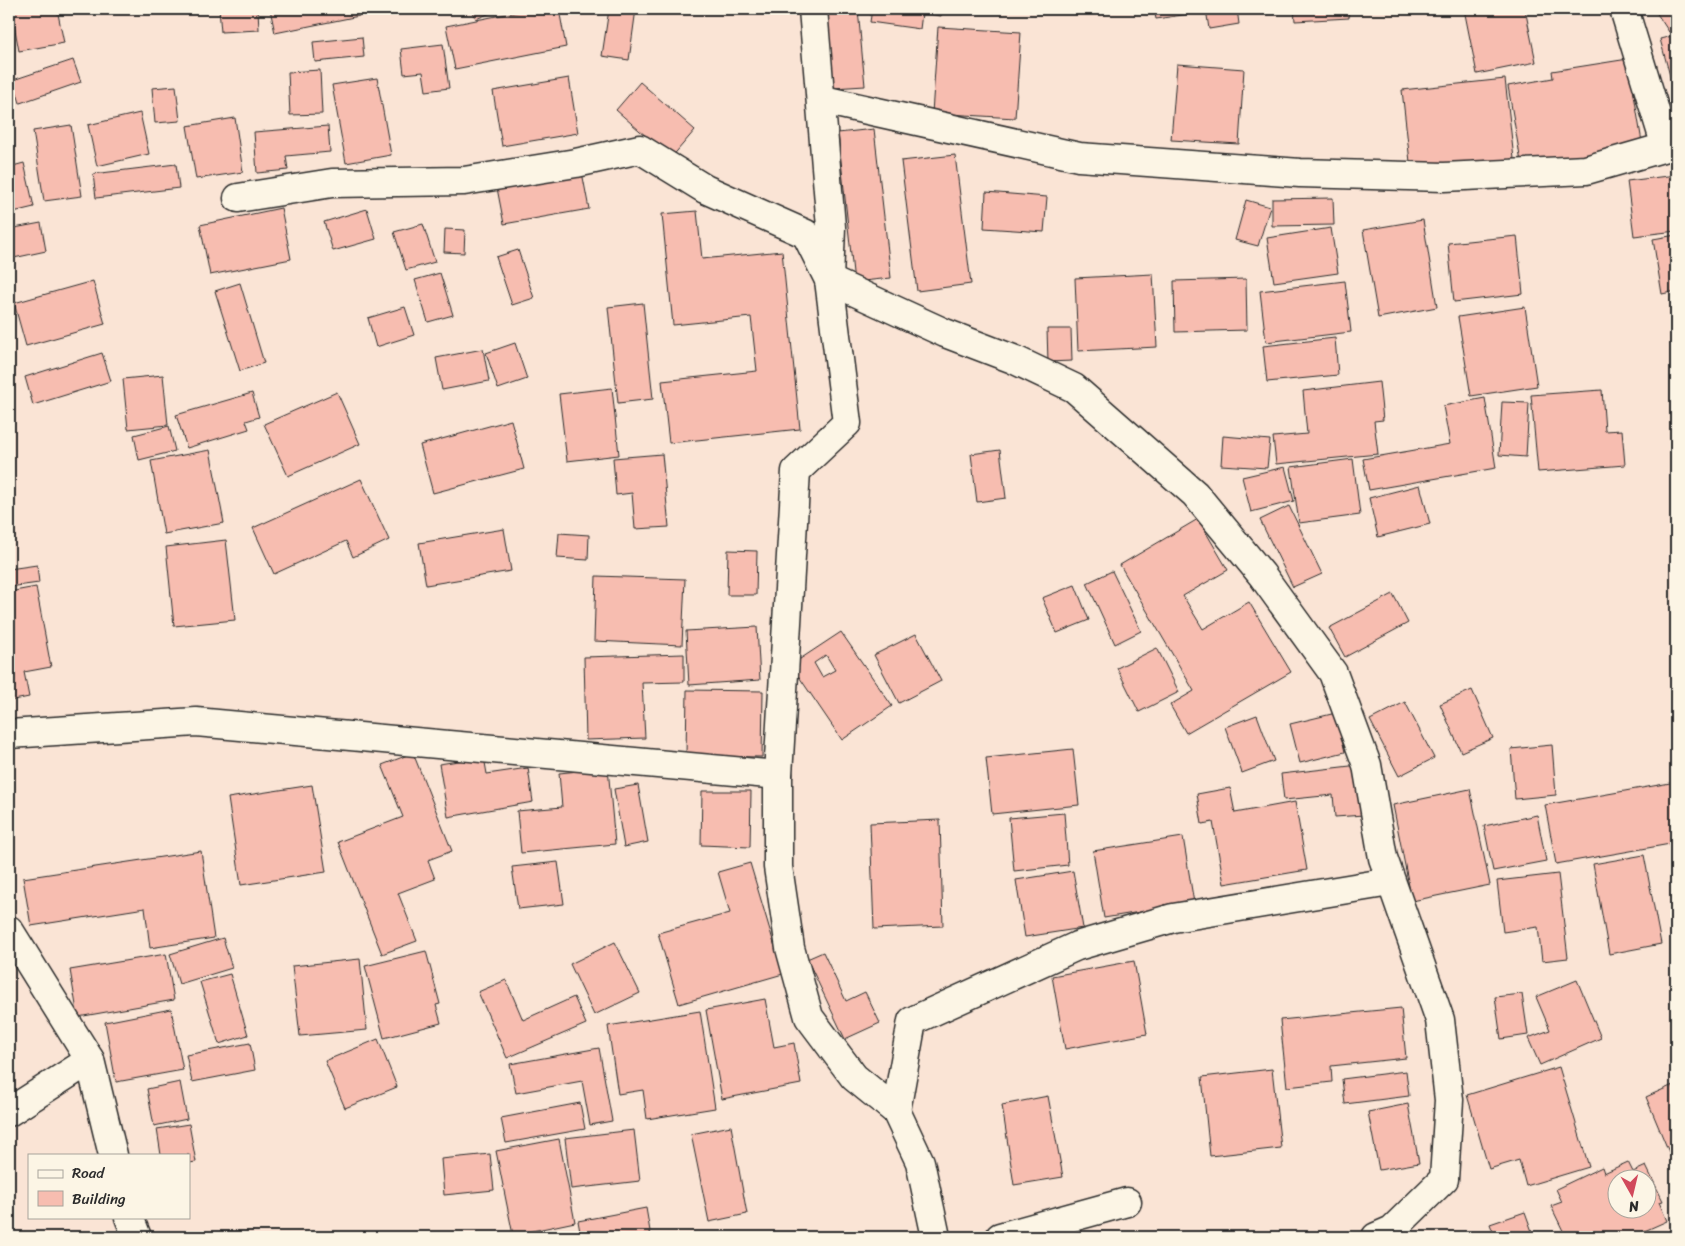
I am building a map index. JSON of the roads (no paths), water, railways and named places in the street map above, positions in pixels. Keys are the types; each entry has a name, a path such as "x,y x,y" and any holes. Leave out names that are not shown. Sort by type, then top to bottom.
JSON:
{"street":[{"path":"813,9 831,227 829,280 846,423 796,472 778,775 778,867 790,948 809,1017 854,1077 896,1111 920,1162 936,1237"},
{"path":"822,100 1079,156 1300,173 1444,176 1586,170 1671,146 1624,9"},
{"path":"238,198 332,183 464,180 576,163 640,149 705,189 806,234 829,280 945,333 1013,359 1074,388 1195,494 1262,575 1333,673 1367,765 1383,858 1390,882 1440,1020 1449,1100 1444,1179 1392,1230 1376,1237"},
{"path":"9,734 196,722 778,775"},
{"path":"896,1111 912,1021 1077,946 1163,921 1390,882"},
{"path":"9,930 90,1060 113,1154"},
{"path":"9,1112 90,1060"},
{"path":"1000,1237 1127,1202"},
{"path":"129,1218 137,1237"}]}
